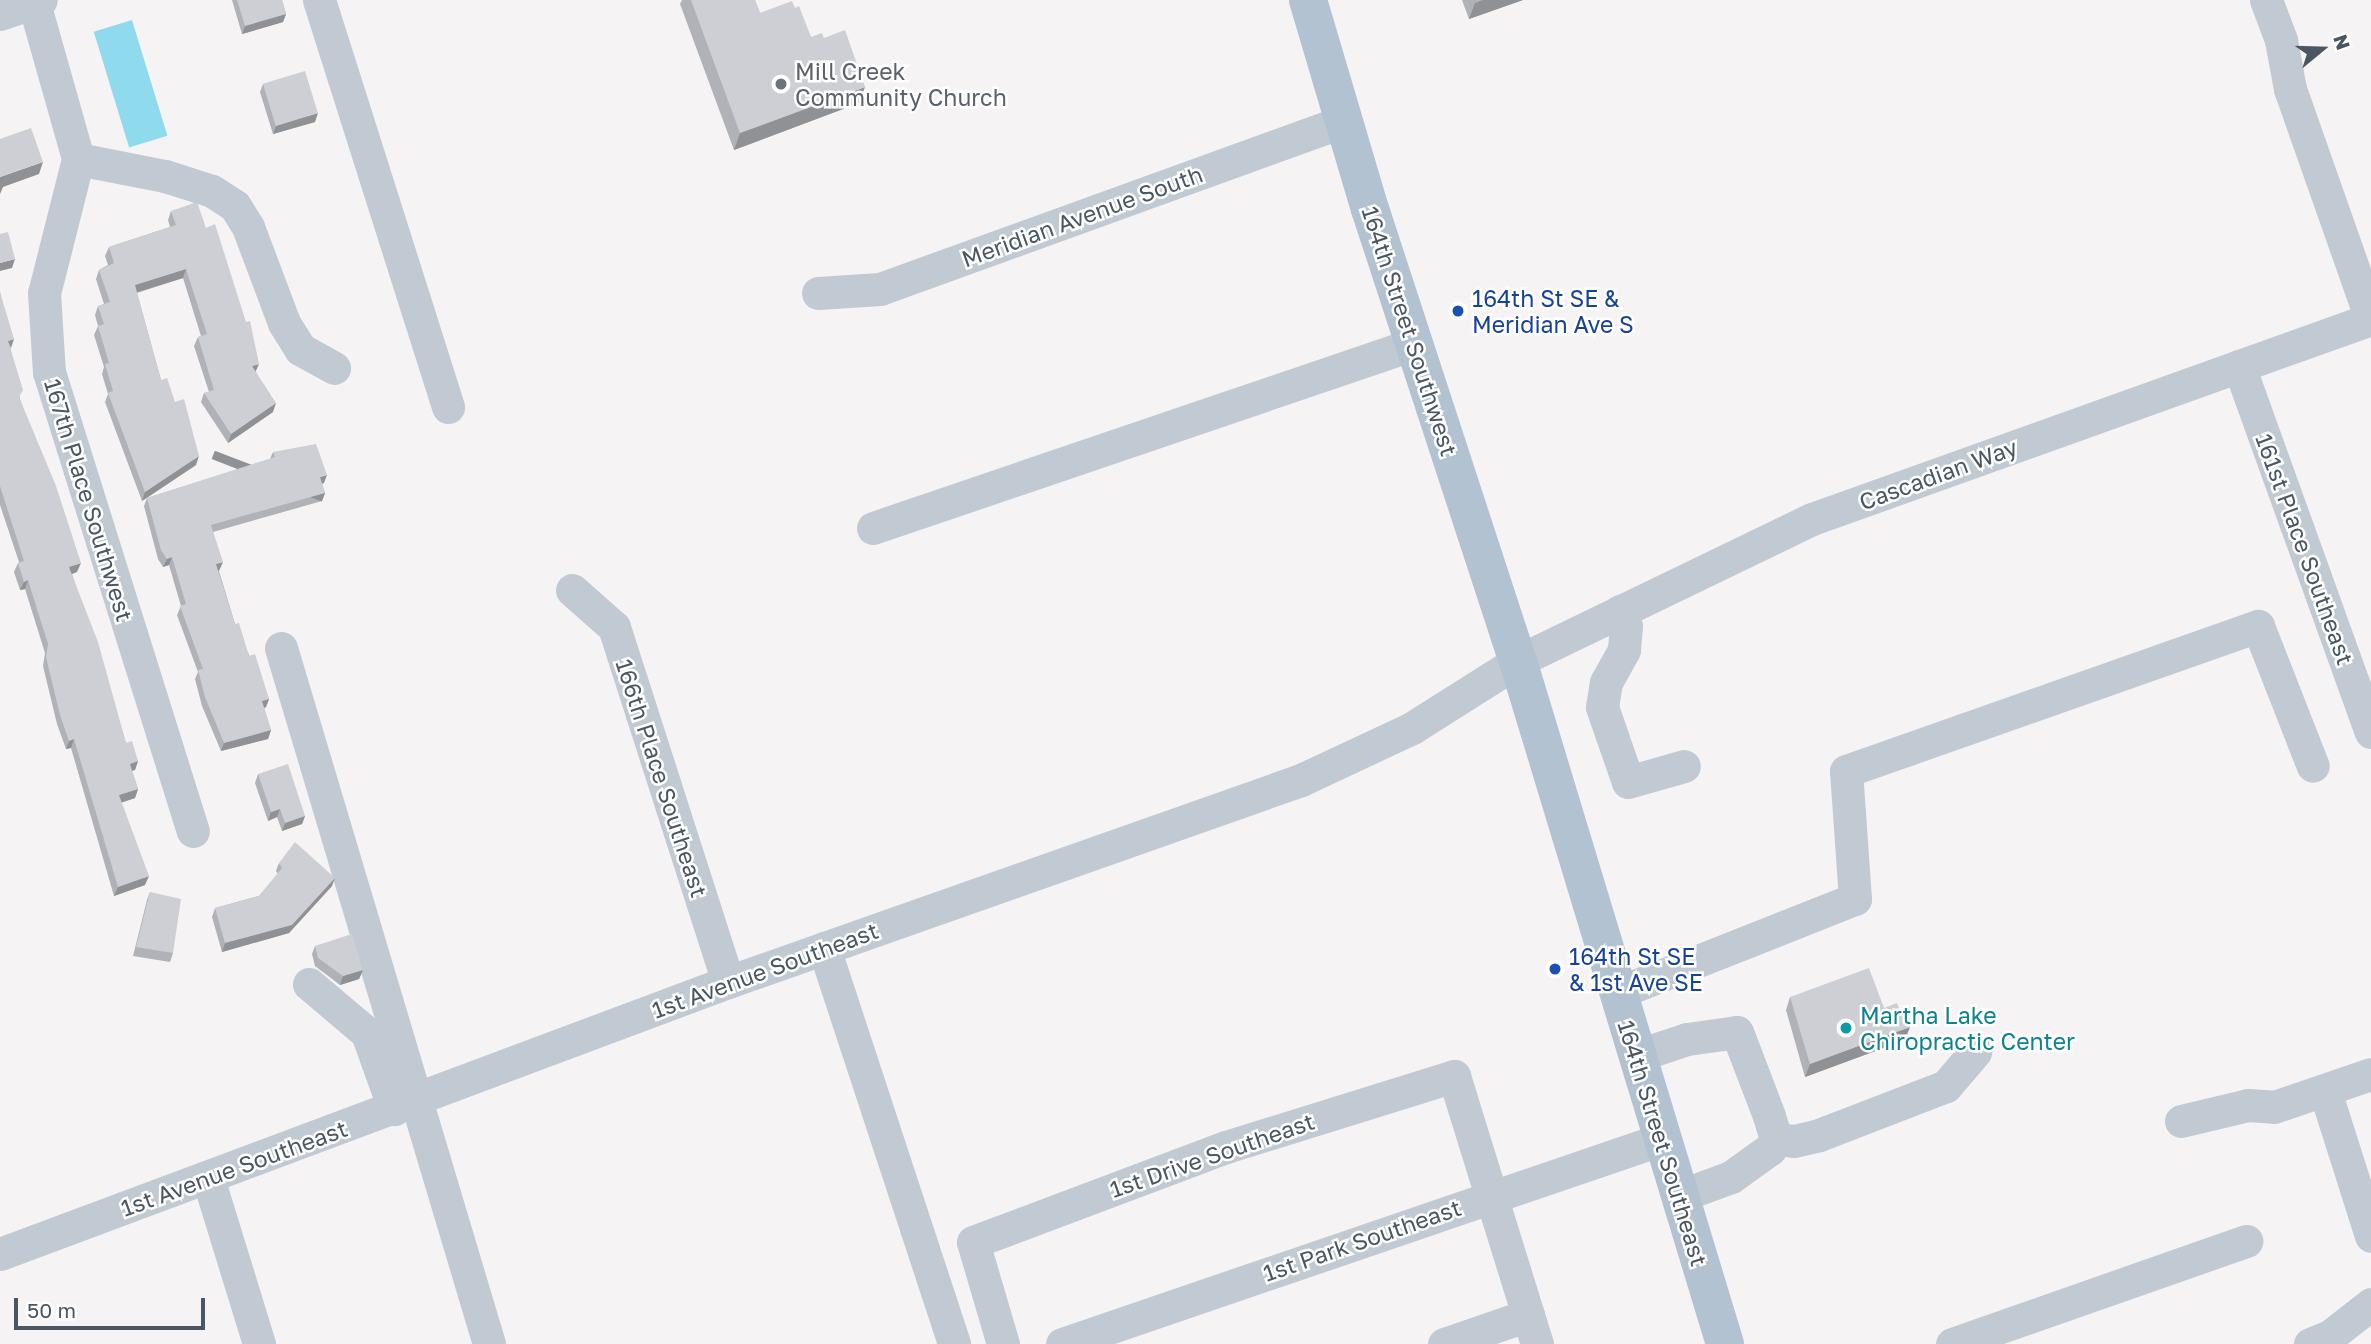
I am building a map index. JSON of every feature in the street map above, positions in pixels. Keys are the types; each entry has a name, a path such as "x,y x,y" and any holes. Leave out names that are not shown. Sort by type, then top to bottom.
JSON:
{"main road":[{"name":"164th Street Southwest","path":"1308,0 1343,121 1518,661"},
{"name":"164th Street Southeast","path":"1518,661 1725,1344"}],"street":[{"path":"319,0 448,407"},
{"path":"2266,0 2281,40 2290,89 2371,319"},
{"path":"0,14 37,1"},
{"name":"167th Place Southwest","path":"37,1 78,159 44,293 49,372 193,831"},
{"name":"Meridian Avenue South","path":"817,293 880,289 1343,121"},
{"path":"78,159 165,176 212,191 235,206 248,227 284,323 300,349 334,368"},
{"name":"Cascadian Way","path":"1518,661 1812,519 2371,319"},
{"path":"873,528 1414,344"},
{"name":"161st Place Southeast","path":"2239,366 2371,732"},
{"name":"166th Place Southeast","path":"572,590 614,626 728,982"},
{"path":"1620,611 1626,626 1624,650 1606,682 1602,707 1628,782 1684,766"},
{"path":"1617,993 1855,899 1846,771 2258,626 2313,766"},
{"path":"281,648 405,1104 489,1344"},
{"name":"1st Avenue Southeast","path":"0,1254 728,982 1301,780 1412,729 1518,661"},
{"path":"824,948 954,1344"},
{"path":"309,984 367,1033 405,1104"},
{"path":"1636,1056 1687,1039 1737,1032 1776,1139"},
{"path":"1679,1196 1731,1177 1776,1139 1794,1141 1819,1135 1946,1086 1975,1052"},
{"path":"2181,1121 2248,1105 2274,1107 2371,1074"},
{"name":"1st Drive Southeast","path":"1003,1344 973,1242 1226,1147 1454,1076 1492,1195"},
{"path":"2325,1091 2371,1236"},
{"name":"1st Park Southeast","path":"1062,1344 1662,1139"},
{"path":"208,1178 259,1344"},
{"path":"1444,1344 1532,1330 1492,1195"},
{"path":"1952,1344 2246,1241"},
{"path":"2310,1344 2330,1336 2371,1304"}],"water":[{"path":"132,20 167,136 129,147 94,32"}],"building":[{"path":"237,0 282,0 286,14 245,26"},
{"name":"Mill Creek Community Church","path":"691,0 755,0 760,13 792,1 795,8 799,6 811,37 822,33 824,38 845,30 865,87 740,133"},
{"path":"305,71 318,113 276,126 263,84"},
{"path":"31,128 43,162 0,177 0,139"},
{"path":"197,202 206,228 215,224 246,322 250,321 259,364 252,366 276,403 231,434 204,393 214,390 198,337 207,334 186,269 135,285 161,380 167,378 175,402 184,399 199,456 145,492 108,393 113,391 105,364 109,363 98,326 104,324 98,306 110,302 99,270 114,263 109,247 176,225 171,211"},
{"path":"8,232 15,259 0,263 0,234"},
{"path":"0,292 14,339 8,341 23,390 19,397 56,486 81,563 69,567 98,642 126,743 132,741 138,761 130,764 138,789 119,795 149,876 118,887 74,739 69,741 60,715 46,657 48,644 28,580 24,582 18,563 24,561 0,486"},
{"path":"316,444 327,475 320,477 325,493 211,525 223,562 216,564 235,624 239,623 249,656 255,654 269,699 262,701 271,730 224,743 205,697 198,670 203,669 180,606 186,604 172,557 167,559 161,550 147,498 275,457 273,452"},
{"path":"288,764 305,816 285,823 280,809 271,812 258,774"},
{"path":"295,842 335,878 292,925 225,943 215,908 259,896 282,868 279,863"},
{"path":"150,892 181,899 173,953 136,947"},
{"path":"352,934 363,970 343,976 318,958 315,946"},
{"name":"Martha Lake Chiropractic Center","path":"1869,968 1884,1008 1897,1003 1901,1014 1910,1018 1910,1027 1810,1064 1790,997"}],"place":[{"name":"Mill Creek Community Church","path":"781,84"},
{"name":"164th St SE & Meridian Ave S","path":"1458,311"},
{"name":"164th St SE & 1st Ave SE","path":"1555,969"},
{"name":"Martha Lake Chiropractic Center","path":"1846,1028"}]}
